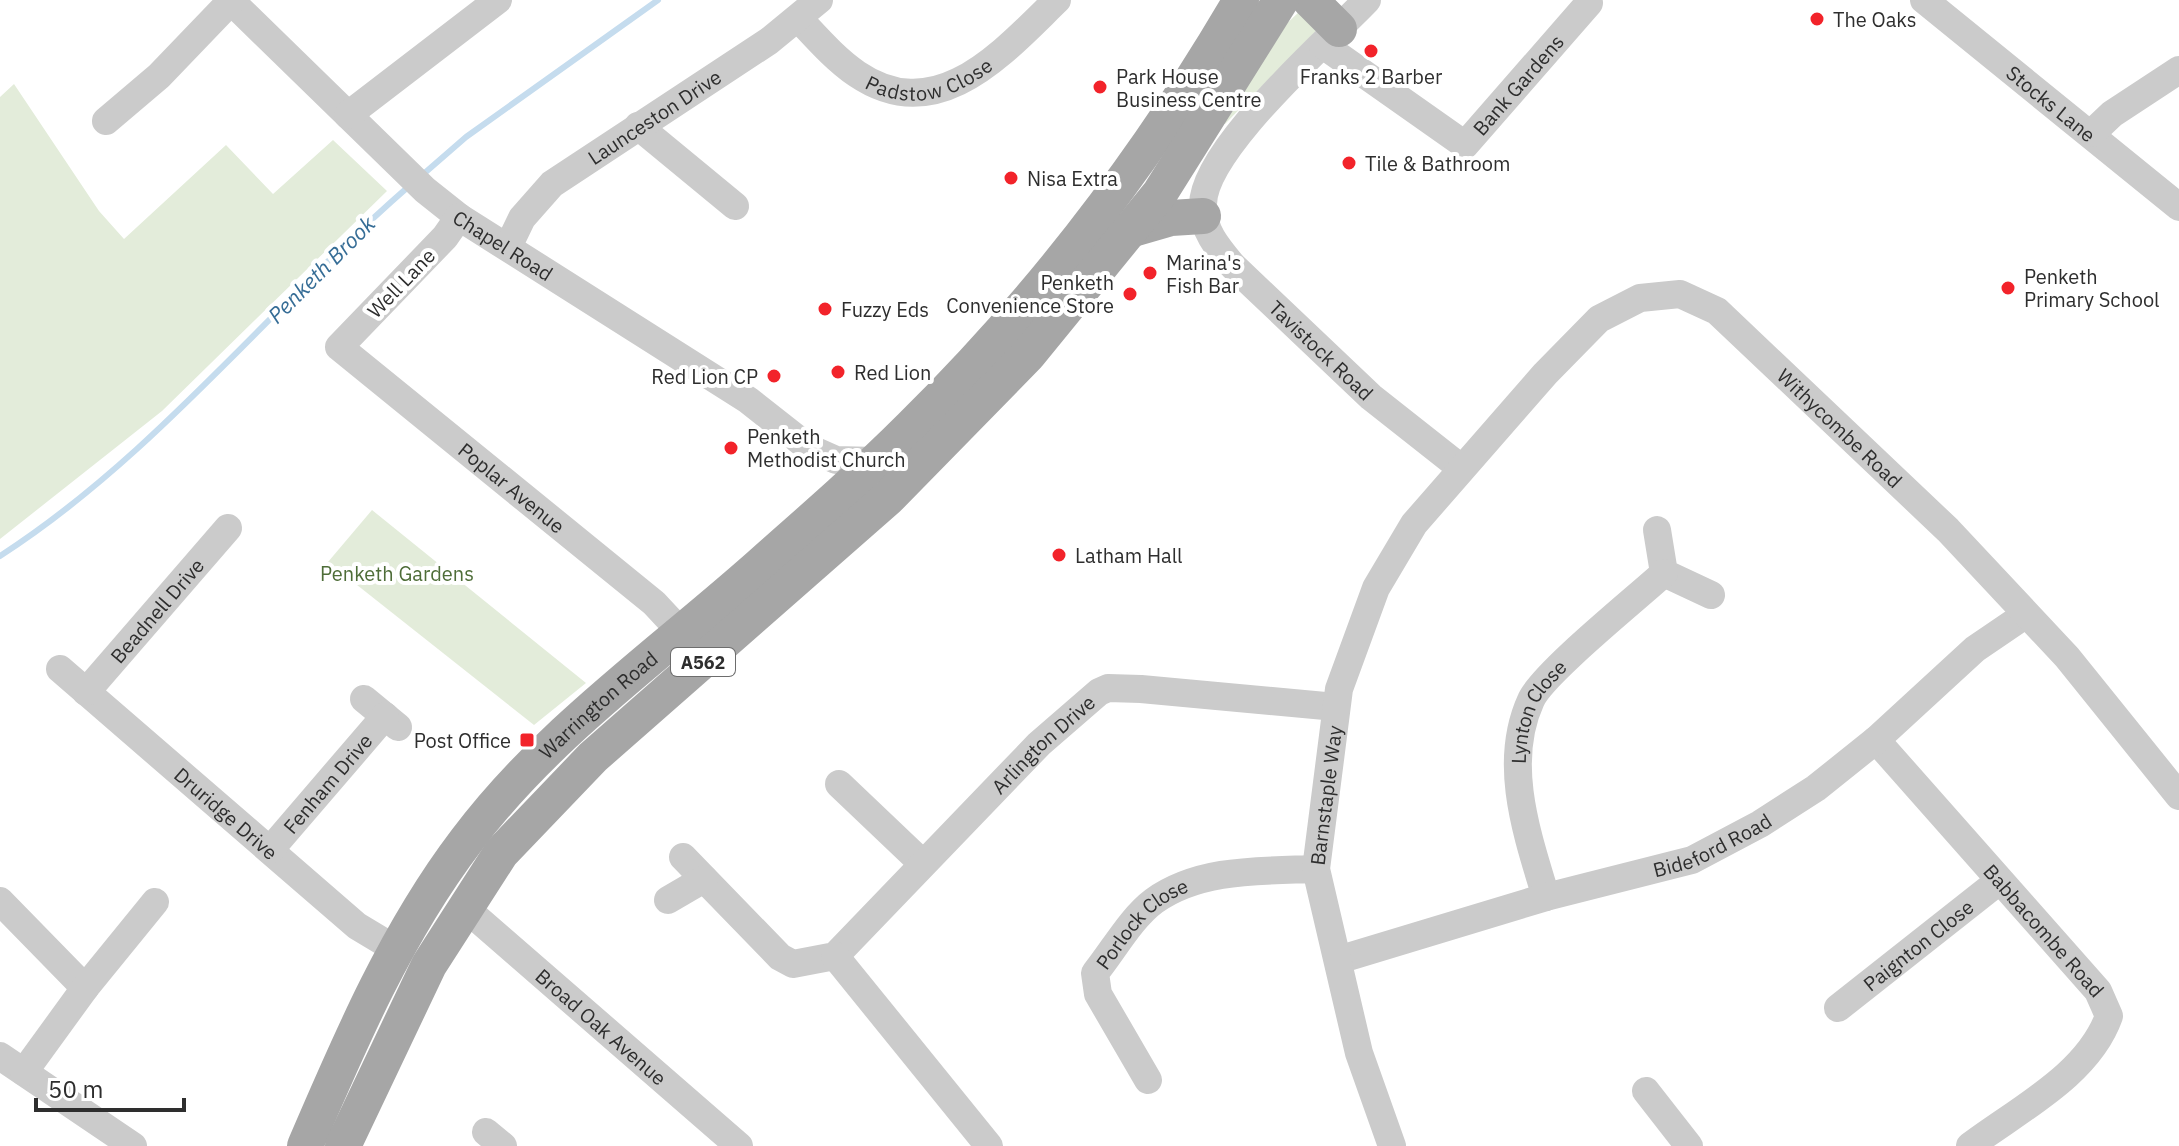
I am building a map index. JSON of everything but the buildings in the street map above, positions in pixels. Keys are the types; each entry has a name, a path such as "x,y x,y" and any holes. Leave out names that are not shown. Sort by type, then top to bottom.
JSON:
{"main road":[{"name":"Warrington Road","path":"305,1146 397,950 467,839 516,783 600,702 876,461 1002,332 1114,195 1241,0"},
{"name":"A562","path":"1133,229 1216,107 1281,0"},
{"path":"1310,0 1331,37"},
{"path":"1133,229 1171,218 1203,216"},
{"name":"Warrington Road","path":"343,1146 406,1009 464,907 501,853 593,757 888,498 1028,355 1133,229"}],"street":[{"path":"106,121 159,76 230,0"},
{"name":"Chapel Road","path":"230,0 415,181 459,217 748,400 809,448 836,460 876,461"},
{"path":"348,115 498,0"},
{"name":"Padstow Close","path":"809,9 860,76 891,88 921,91 952,85 977,73 1057,0"},
{"path":"1203,216 1206,184 1229,144 1367,0"},
{"name":"Stocks Lane","path":"1924,0 2092,133 2179,207"},
{"name":"Bank Gardens","path":"1331,37 1465,145 1589,3"},
{"name":"Launceston Drive","path":"508,247 522,218 552,184 809,9"},
{"path":"2092,133 2123,106 2179,70"},
{"path":"638,126 735,206"},
{"name":"Tavistock Road","path":"1203,216 1214,243 1233,266 1371,397 1461,468"},
{"name":"Well Lane","path":"339,347 445,237 459,217"},
{"name":"Withycombe Road","path":"1461,468 1599,319 1640,298 1680,294 1717,311 1948,530 2067,657 2179,796"},
{"name":"Poplar Avenue","path":"339,347 654,603 682,633"},
{"name":"Chapel Road","path":"809,448 816,467 836,497"},
{"name":"Barnstaple Way","path":"1392,1146 1359,1053 1316,869 1339,689 1376,588 1414,524 1461,468"},
{"path":"836,497 865,504 888,498"},
{"name":"Beadnell Drive","path":"86,692 228,528"},
{"path":"1657,530 1664,573 1711,595"},
{"name":"Lynton Close","path":"1546,897 1520,799 1516,755 1531,697 1664,573"},
{"name":"Bideford Road","path":"1338,960 1546,897 1692,860 1760,824 1816,788 1876,740 1975,649 2025,615"},
{"name":"Druridge Drive","path":"60,669 357,926 397,950"},
{"name":"Arlington Drive","path":"835,956 921,862 1039,744 1099,692 1108,688 1336,707"},
{"name":"Fenham Drive","path":"270,850 382,714"},
{"name":"Babbacombe Road","path":"1876,740 2098,991 2109,1016 2101,1039 2084,1061 1970,1146"},
{"path":"839,784 921,862"},
{"path":"683,857 780,957 793,964 835,956 989,1146"},
{"name":"Porlock Close","path":"1148,1080 1098,994 1095,973 1151,903 1176,888 1231,872 1316,869"},
{"path":"668,900 704,879"},
{"name":"Paignton Close","path":"1838,1008 1999,881"},
{"path":"0,901 85,988"},
{"path":"24,1072 85,988 155,902"},
{"name":"Broad Oak Avenue","path":"464,907 739,1146"},
{"path":"0,1056 133,1146"},
{"path":"1646,1091 1689,1146"}],"green space":[{"path":"1301,10 1315,25 1315,32 1225,124 1221,122 1280,30"},
{"path":"14,84 99,211 124,239 226,145 273,194 333,140 387,191 162,411 0,539 0,97"},
{"name":"Penketh Gardens","path":"372,510 586,683 534,725 328,562"}],"waterway":[{"name":"Penketh Brook","path":"420,177 466,137 658,0"},
{"name":"Penketh Brook","path":"0,556 110,473 161,427 357,233 408,187"}],"place":[{"name":"The Oaks","path":"1817,19"},
{"name":"Franks 2 Barber","path":"1371,51"},
{"name":"Park House Business Centre","path":"1100,87"},
{"name":"Tile & Bathroom","path":"1349,163"},
{"name":"Nisa Extra","path":"1011,178"},
{"name":"Marina's Fish Bar","path":"1150,273"},
{"name":"Penketh Primary School","path":"2008,288"},
{"name":"Penketh Convenience Store","path":"1130,294"},
{"name":"Fuzzy Eds","path":"825,309"},
{"name":"Red Lion","path":"838,372"},
{"name":"Red Lion CP","path":"774,376"},
{"name":"Penketh Methodist Church","path":"731,448"},
{"name":"Latham Hall","path":"1059,555"},
{"name":"Post Office","path":"527,740"}]}
